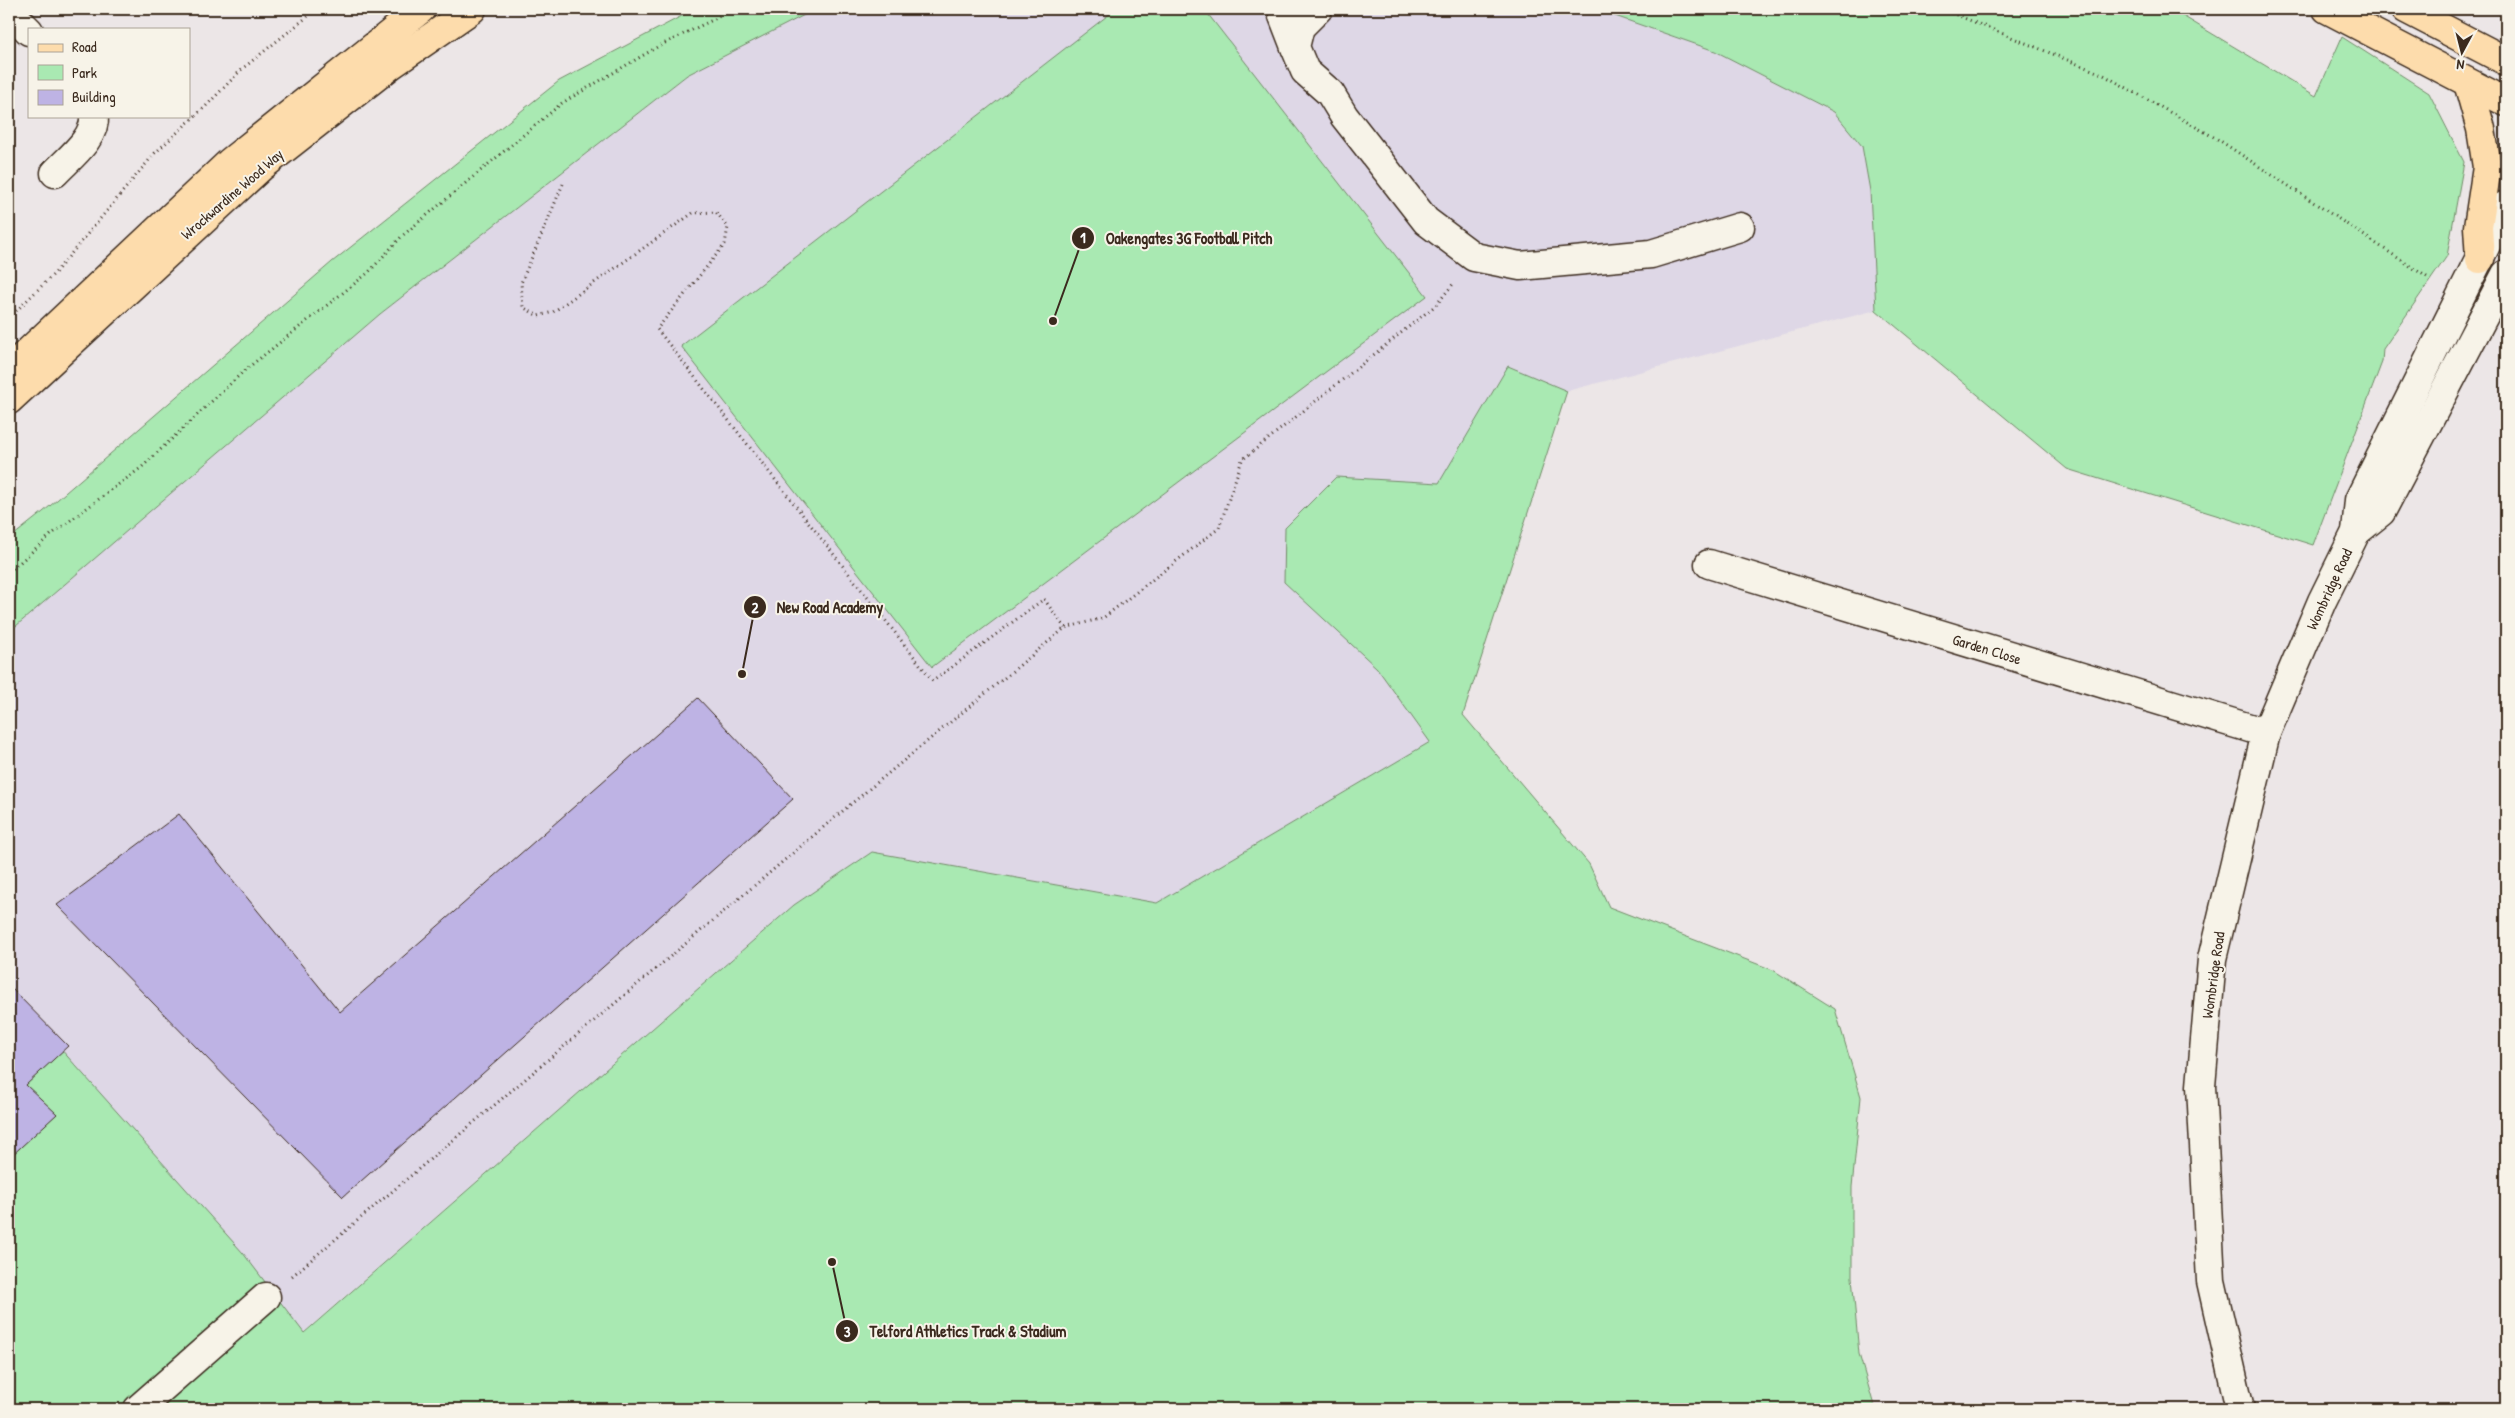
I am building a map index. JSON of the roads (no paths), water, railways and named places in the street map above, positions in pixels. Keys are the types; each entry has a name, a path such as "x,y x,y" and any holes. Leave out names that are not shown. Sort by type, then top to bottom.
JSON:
{"main road":[{"name":"Wrockwardine Wood Way","path":"9,370 230,162 421,9"},
{"name":"Wrockwardine Wood Way","path":"9,400 261,167 391,65 472,9"},
{"path":"2327,9 2506,102"},
{"path":"2406,9 2506,61"},
{"path":"2468,83 2481,129 2487,167 2478,227 2480,259"}],"street":[{"path":"1285,9 1283,16 1306,70 1330,93 1344,116 1426,221 1474,257 1520,266 1651,254 1740,227"},
{"path":"1296,48 1300,27 1318,9"},
{"path":"9,11 28,30"},
{"path":"55,173 85,141 94,126 94,118"},
{"name":"Wombridge Road","path":"2240,1409 2211,1281 2201,1086 2212,959 2266,733 2322,601 2356,532 2359,500 2506,205"},
{"name":"Wombridge Road","path":"2356,532 2381,512 2506,274"},
{"name":"Garden Close","path":"1709,564 2266,733"},
{"path":"138,1409 266,1297"}],"place":[{"name":"Oakengates 3G Football Pitch","path":"1053,321"},
{"name":"New Road Academy","path":"742,674"},
{"name":"Telford Athletics Track & Stadium","path":"832,1262"}]}
